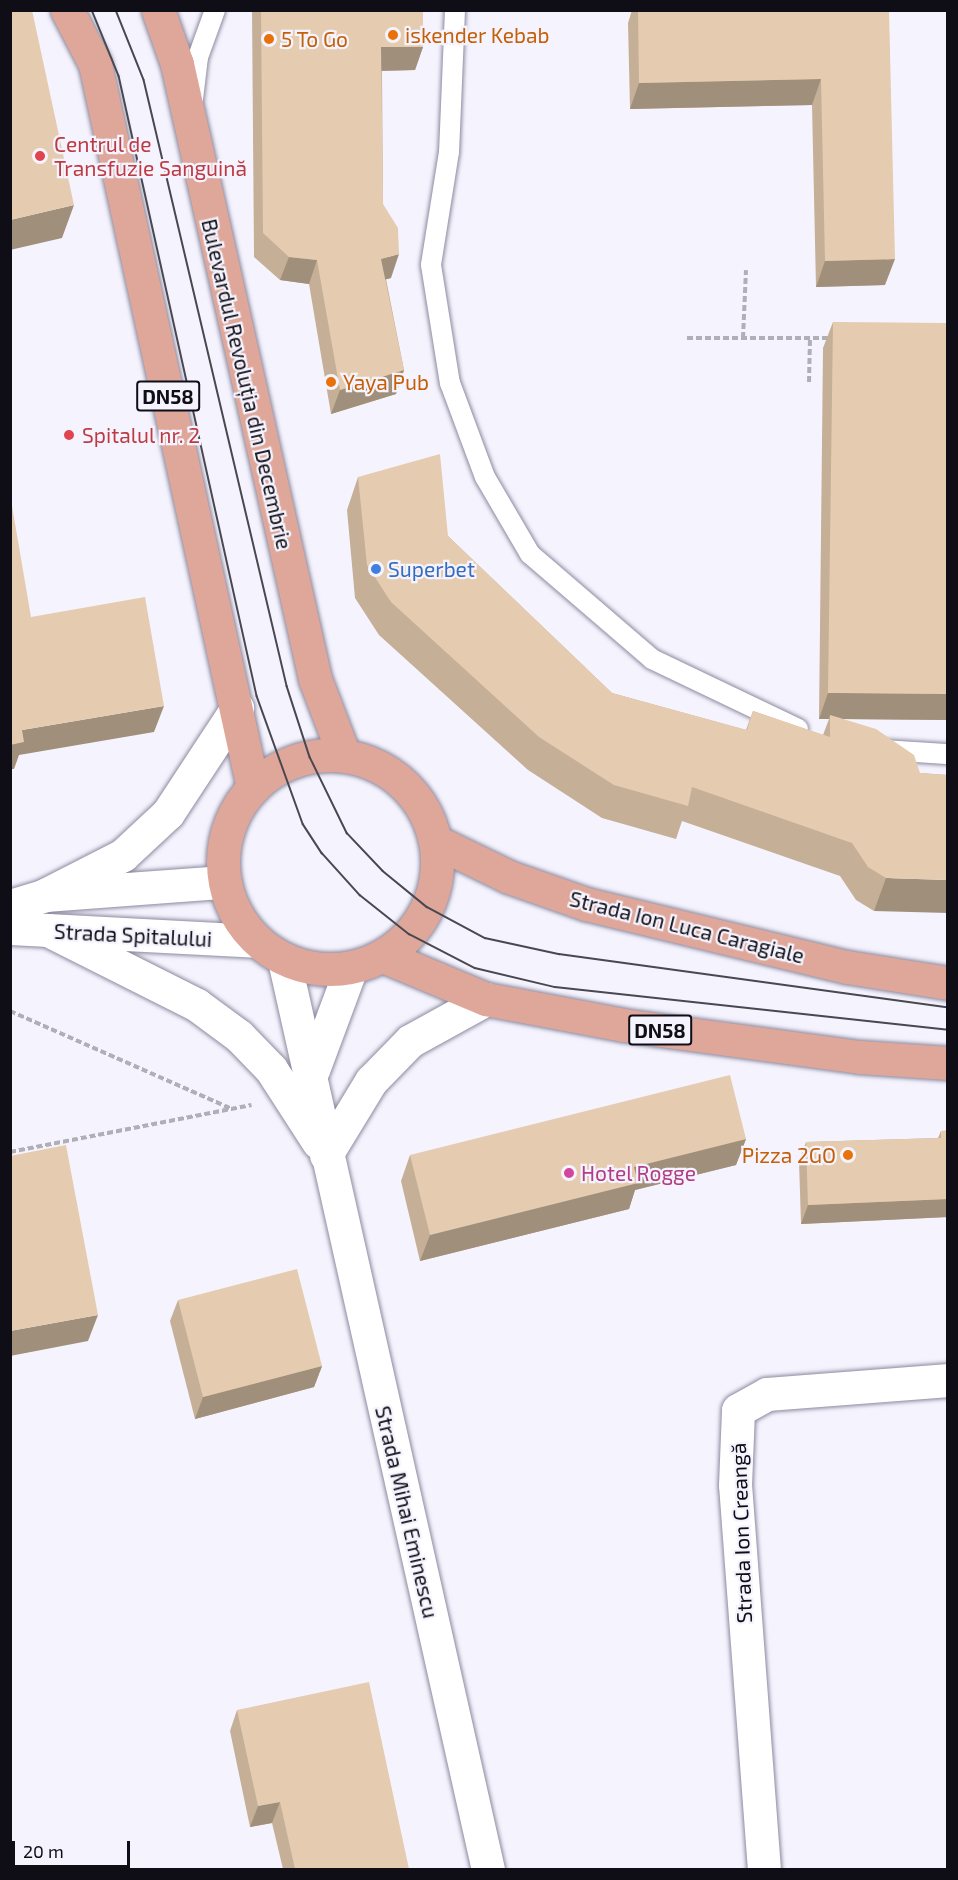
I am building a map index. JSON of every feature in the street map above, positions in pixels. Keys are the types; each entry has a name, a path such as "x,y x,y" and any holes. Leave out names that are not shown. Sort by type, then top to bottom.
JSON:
{"main road":[{"name":"DN58","path":"67,10 95,64 253,788"},
{"name":"Bulevardul Revoluția din Decembrie","path":"158,10 177,64 190,132 315,679 344,755"},
{"path":"344,755 376,765 403,783 424,810 435,842 437,875 427,907 409,934 382,956 351,968 317,969 284,960 256,941 236,914 224,882 227,837 233,815 253,788 294,761 344,755"},
{"name":"Strada Ion Luca Caragiale","path":"435,842 509,877 586,904 847,967 948,983"},
{"name":"DN58","path":"382,956 486,999 623,1025 860,1057 948,1063"}],"street":[{"path":"45,895 123,855 168,813 237,708"},
{"name":"Strada Spitalului","path":"10,906 45,895 224,882"},
{"name":"Strada Spitalului","path":"10,928 256,941"},
{"name":"Strada Mihai Eminescu","path":"48,930 196,1005 239,1036 271,1069 326,1155"},
{"name":"Strada Mihai Eminescu","path":"284,960 313,1070 326,1155 488,1869"},
{"name":"Strada Mihai Eminescu","path":"313,1070 351,968"},
{"path":"326,1155 371,1081 410,1041 486,999"},
{"name":"Strada Ion Creangă","path":"764,1869 735,1485 738,1410 767,1394 948,1380"}],"lane":[{"path":"190,132 198,57 214,10"},
{"path":"455,10 449,152 431,265 450,383 485,477 530,554 652,659 821,736"},
{"path":"860,748 948,754"}],"path":[{"path":"743,338 746,270"},
{"path":"687,338 833,338"},
{"path":"809,382 810,338"},
{"path":"10,1011 234,1109"},
{"path":"10,1152 262,1103"}],"building":[{"name":"Centrul de Transfuzie Sanguină","path":"32,10 74,205 10,220 10,11"},
{"path":"261,10 423,10 423,47 381,47 383,204 398,228 399,254 381,259 404,370 340,390 317,260 289,257 263,233"},
{"path":"638,10 889,10 895,259 825,261 821,79 639,83"},
{"path":"833,322 948,323 948,694 828,693"},
{"path":"440,454 448,536 612,693 747,730 753,711 830,737 830,715 876,729 914,755 920,773 948,775 948,880 886,878 868,867 852,843 692,787 688,806 614,785 539,737 391,602 367,565 358,477"},
{"path":"10,494 31,617 145,597 164,706 22,730 24,742 10,745"},
{"name":"Hotel Rogge","path":"730,1075 746,1139 634,1167 638,1183 430,1235 410,1155"},
{"path":"948,1130 948,1199 808,1205 806,1142 941,1138 941,1131"},
{"path":"66,1145 98,1315 10,1331 10,1156"},
{"path":"297,1269 322,1366 203,1397 178,1300"},
{"path":"369,1682 409,1869 295,1869 280,1802 258,1806 237,1710"}],"tram line":[{"path":"92,10 119,76 257,696 303,824 322,853 360,895 409,934 475,968 555,987 948,1030"},
{"path":"116,10 144,80 287,686 310,757 347,833 383,871 427,907 485,938 559,954 948,1007"}],"place":[{"name":"iskender Kebab","path":"393,35"},
{"name":"5 To Go","path":"269,39"},
{"name":"Centrul de Transfuzie Sanguină","path":"40,156"},
{"name":"Yaya Pub","path":"331,382"},
{"name":"Spitalul nr. 2","path":"69,435"},
{"name":"Superbet","path":"376,569"},
{"name":"Pizza 2GO","path":"848,1155"},
{"name":"Hotel Rogge","path":"569,1173"}]}
